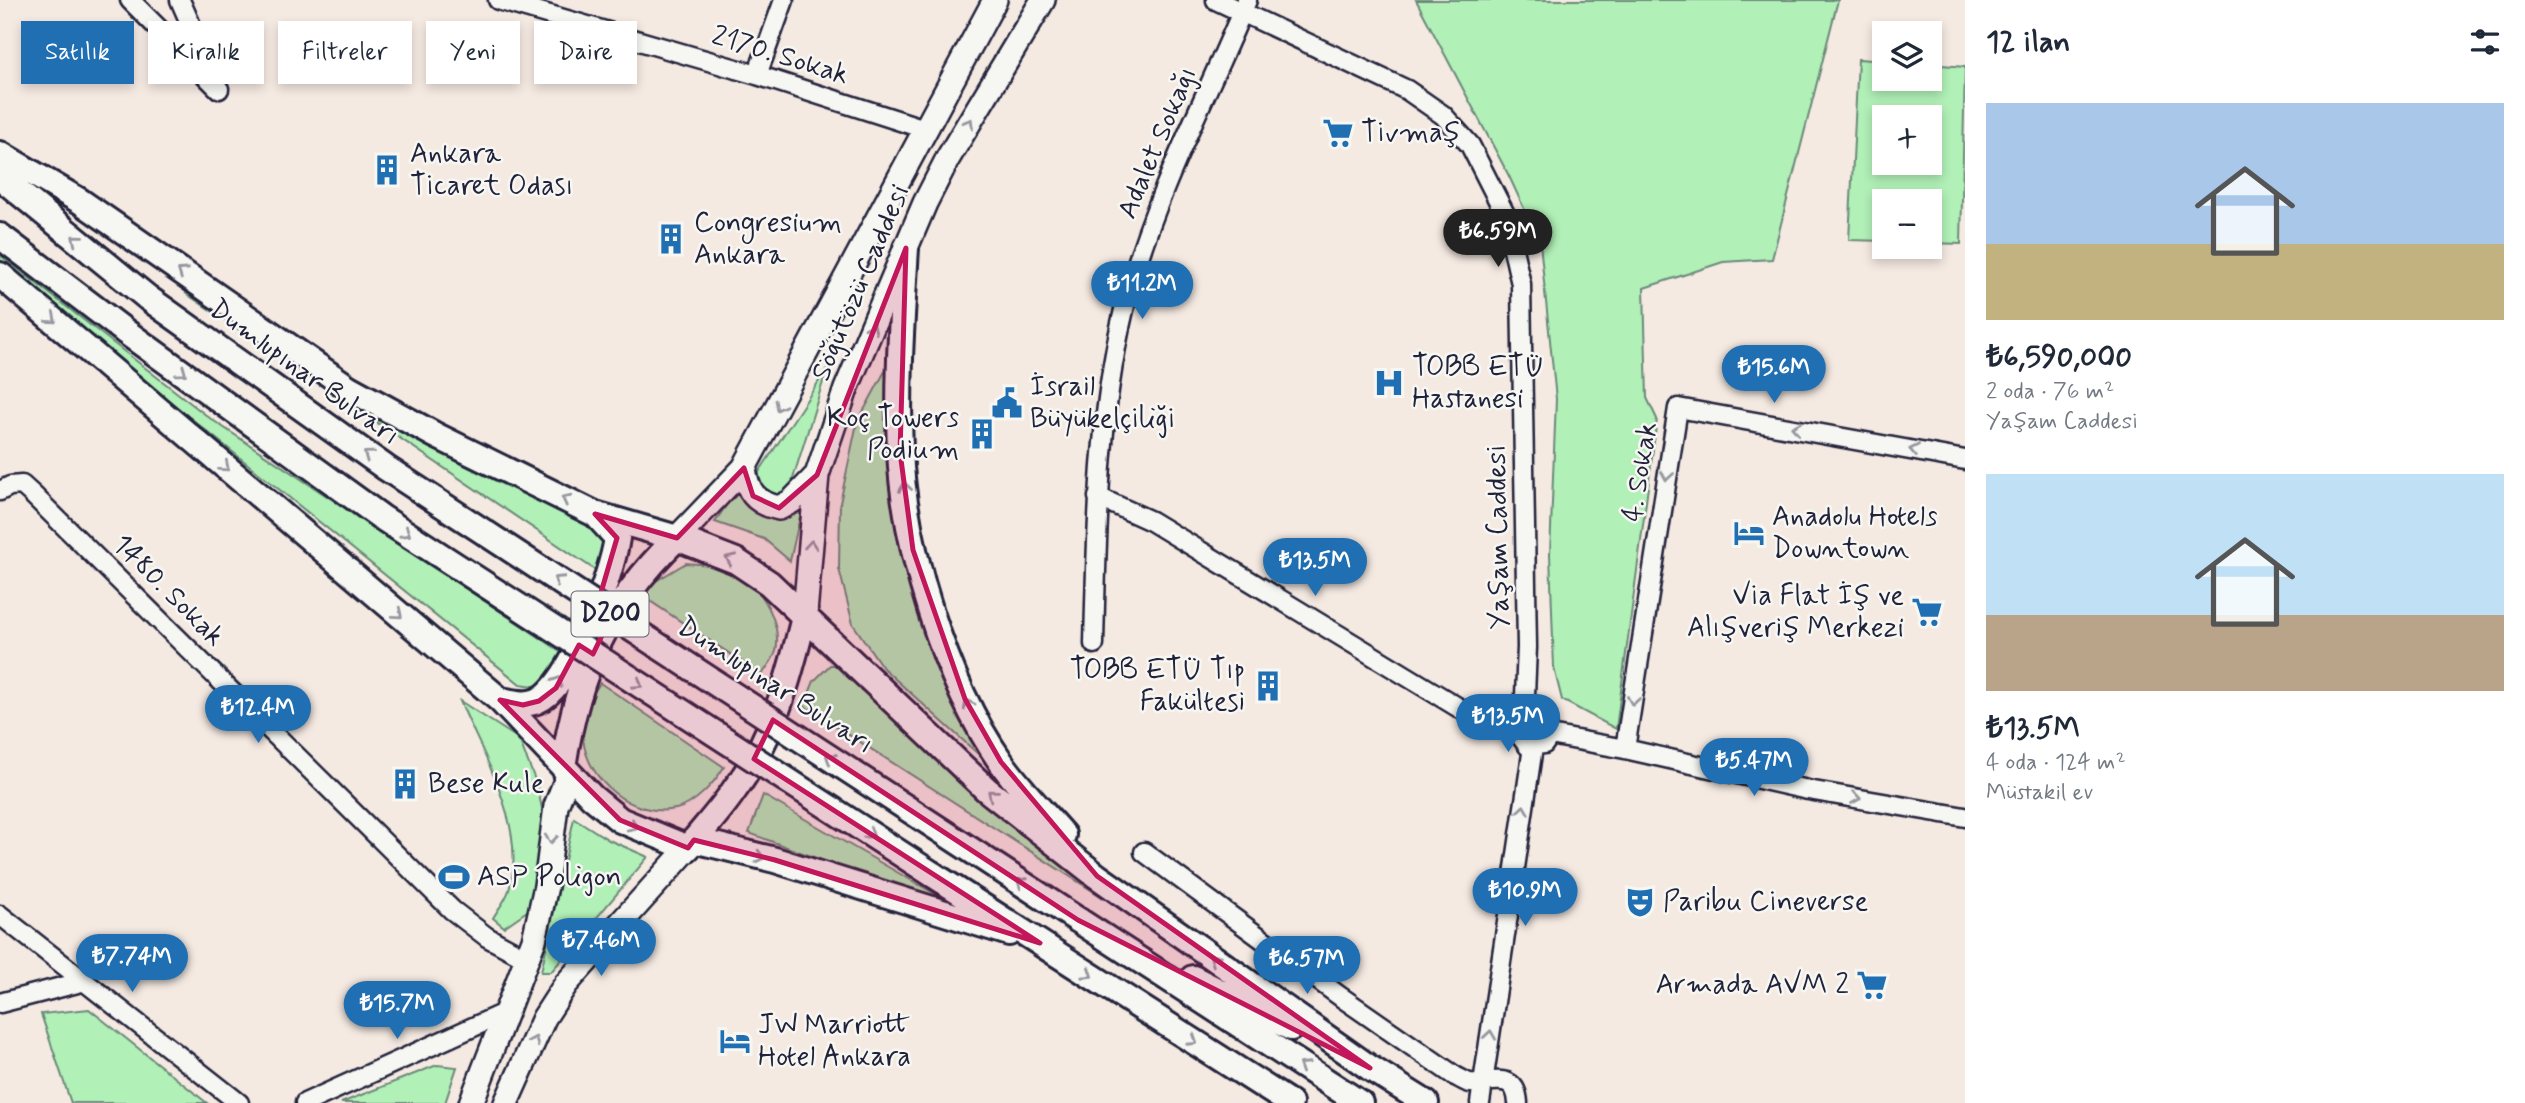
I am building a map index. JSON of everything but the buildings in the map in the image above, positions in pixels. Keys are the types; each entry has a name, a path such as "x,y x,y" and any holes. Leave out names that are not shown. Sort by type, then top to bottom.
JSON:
{"highway":[{"name":"Dumlupınar Bulvarı","path":"0,154 80,201 349,388 435,435 595,514 677,537 736,561 769,583 805,613 895,706 987,790 1097,876"},
{"name":"Dumlupınar Bulvarı","path":"0,177 148,298 386,468 1360,1103"},
{"path":"0,236 126,332 381,517 1290,1103"},
{"path":"906,248 900,356 900,452 913,550 933,615 965,699 1001,762 1097,876 1370,1068 1426,1103"},
{"path":"0,275 500,699 566,770 620,820 691,844 775,860 1040,943"},
{"path":"500,699 523,705 539,701 555,688 588,628 613,564 617,538 595,514"},
{"path":"566,770 582,682 602,632 624,595 677,537"},
{"path":"691,844 737,788 766,737 783,695 805,613"},
{"path":"1078,920 1370,1068"}],"main road":[{"name":"Söğütözü Caddesi","path":"677,537 744,468 995,0"},
{"name":"Söğütözü Caddesi","path":"805,613 817,475 846,389 948,158 1043,0"},
{"path":"744,468 747,486 753,496 762,505 779,508 792,501 817,475"},
{"path":"471,1103 526,958 546,886 556,806 566,770"},
{"path":"506,1103 544,1018 566,984 691,844"}],"street":[{"path":"130,0 219,89 180,0"},
{"name":"2170. Sokak","path":"498,0 757,75 925,129"},
{"path":"757,75 784,0"},
{"name":"Yaşam Caddesi","path":"1216,0 1245,6 1407,90 1443,115 1470,145 1490,180 1505,214 1521,284 1528,724 1549,726 1550,736"},
{"name":"Adalet Sokağı","path":"1094,644 1098,497 1117,343 1129,292 1144,243 1245,6"},
{"name":"4. Sokak","path":"1626,749 1678,408 1965,460"},
{"name":"1480. Sokak","path":"0,491 10,486 22,485 452,910 487,937 526,958"},
{"path":"1098,497 1151,521 1474,717 1528,724 1524,743 1533,747 1544,744 1550,736 1626,749 1808,790 1965,817"},
{"path":"1480,1103 1533,747"},
{"path":"1144,852 1341,997 1455,1076 1469,1083 1483,1080 1506,1083 1518,1095 1518,1103"},
{"path":"0,915 239,1103"},
{"path":"0,1003 85,981"},
{"path":"305,1103 504,1013"}],"highlighted area":[{"path":"906,248 900,452 913,550 965,699 1001,762 1097,876 1370,1068 1078,920 773,720 754,759 1040,943 775,860 694,840 688,848 620,820 500,700 523,705 539,701 556,688 579,645 593,654 612,615 597,606 617,538 595,514 677,538 744,468 753,496 779,508 817,475"}],"green space":[{"path":"1416,0 1838,0 1772,259 1723,262 1644,288 1647,398 1657,419 1616,729 1562,700 1554,668 1550,554 1556,399 1540,243 1509,176"},
{"path":"1858,59 1872,60 1872,91 1942,91 1942,65 1965,67 1961,244 1942,243 1942,189 1872,189 1872,241 1849,240"},
{"path":"0,255 211,419 566,655 541,687 520,684 0,264"},
{"path":"185,293 404,426 589,515 605,534 601,574"},
{"path":"891,360 908,567 1009,782 883,668 853,624 839,569 840,503 857,423"},
{"path":"827,369 791,485 784,496 775,498 759,484 759,472"},
{"path":"736,491 750,507 764,515 780,516 801,512 790,561 764,539 715,522"},
{"path":"686,563 734,571 748,580 763,598 773,618 777,640 775,654 762,675 641,595 656,581"},
{"path":"830,665 836,665 1105,899 804,706 814,681"},
{"path":"600,683 724,767 704,792 683,807 660,810 643,808 628,802 603,782 586,754 581,721 584,708"},
{"path":"460,701 519,739 537,785 543,813 543,847 530,909 504,927 493,918 508,894 513,866 513,842 508,817 491,768"},
{"path":"763,795 975,917 749,833"},
{"path":"574,818 609,840 648,857 551,972 541,972"},
{"path":"89,1009 207,1103 71,1103 41,1014"},
{"path":"437,1065 457,1067 445,1103 341,1103"}],"place":[{"name":"Tivmaş","path":"1338,133"},
{"name":"Ankara Ticaret Odası","path":"387,170"},
{"name":"Congresium Ankara","path":"671,239"},
{"name":"TOBB ETÜ Hastanesi","path":"1389,383"},
{"name":"İsrail Büyükelçiliği","path":"1007,403"},
{"name":"Koç Towers Podium","path":"982,434"},
{"name":"Anadolu Hotels Downtown","path":"1749,533"},
{"name":"Via Flat İş ve Alışveriş Merkezi","path":"1927,612"},
{"name":"TOBB ETÜ Tıp Fakültesi","path":"1268,686"},
{"name":"Bese Kule","path":"405,784"},
{"name":"ASP Poligon","path":"454,877"},
{"name":"Paribu Cineverse","path":"1640,902"},
{"name":"Armada AVM 2","path":"1872,985"},
{"name":"JW Marriott Hotel Ankara","path":"735,1041"}]}
